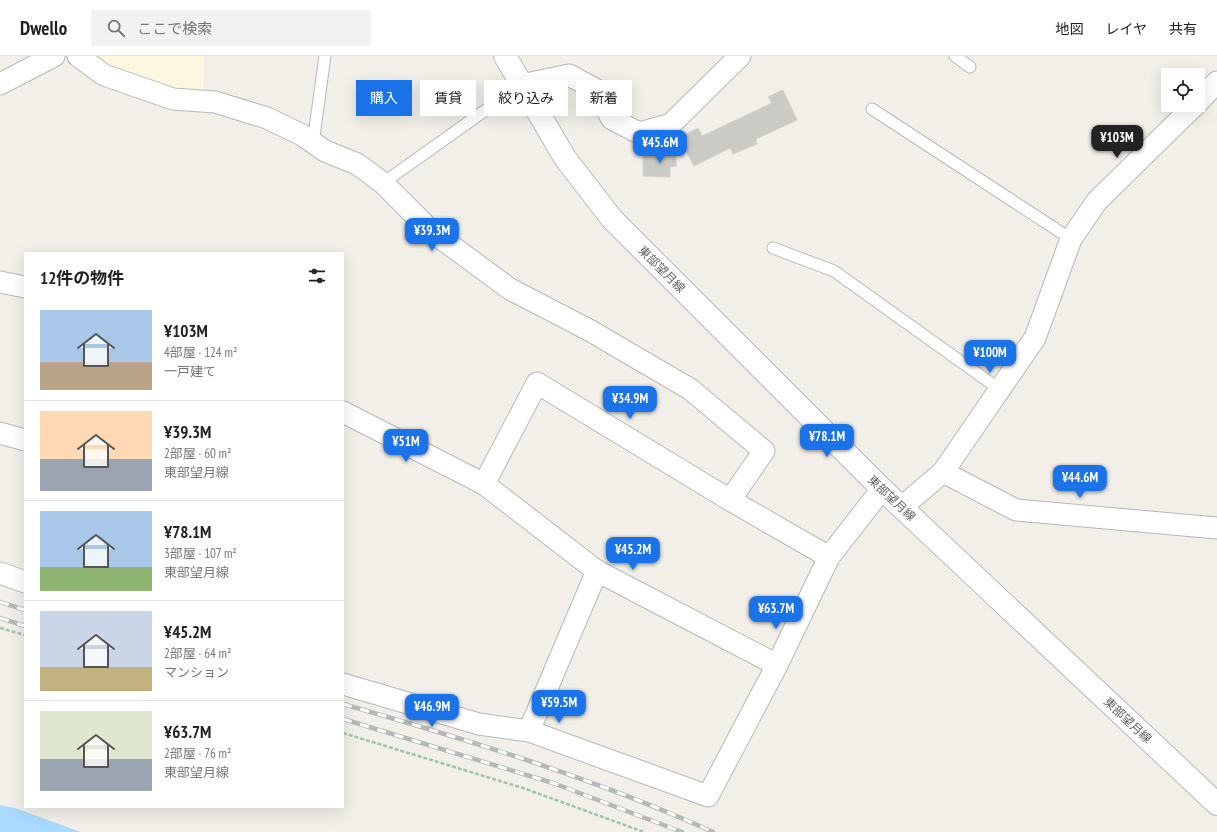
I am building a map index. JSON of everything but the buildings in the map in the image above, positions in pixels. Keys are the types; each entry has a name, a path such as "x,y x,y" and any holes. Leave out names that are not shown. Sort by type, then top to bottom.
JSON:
{"main road":[{"name":"東部望月線","path":"505,56 518,80"},
{"name":"東部望月線","path":"540,116 565,158 612,219 882,489 1217,804"}],"street":[{"path":"1,81 54,56"},
{"path":"78,56 104,75 173,99 215,102 267,118 313,142 326,151 357,164 383,183 431,231 510,289 589,330 690,389 764,451 730,500"},
{"path":"545,80 569,75 595,89 612,119 639,133 671,124 740,56"},
{"path":"902,507 943,472 1035,338 1071,239 1097,201 1188,112"},
{"path":"0,282 24,287"},
{"path":"484,484 537,383 730,500 829,557"},
{"path":"344,413 484,484 598,571 777,665"},
{"path":"0,433 24,440"},
{"path":"943,472 1016,510 1217,528"},
{"path":"344,684 479,724 529,731 708,796 777,665 829,557 882,489"},
{"path":"529,731 598,571"},
{"path":"0,574 24,582"}],"lane":[{"path":"313,142 325,56"},
{"path":"955,56 970,67"},
{"path":"872,109 1071,239"},
{"path":"383,183 484,111"},
{"path":"773,248 834,270 1000,389"}],"path":[{"path":"0,628 24,635"},
{"path":"344,733 523,788 644,832"}],"shaded area":[{"path":"96,56 204,56 203,94 177,93 111,68"}],"water":[{"path":"0,805 15,808 81,832 0,832"}],"railway":[{"path":"0,602 24,610"},
{"path":"0,618 24,626"},
{"path":"344,704 484,746 577,777 668,812 713,832"},
{"path":"344,719 553,783 682,832"}]}
